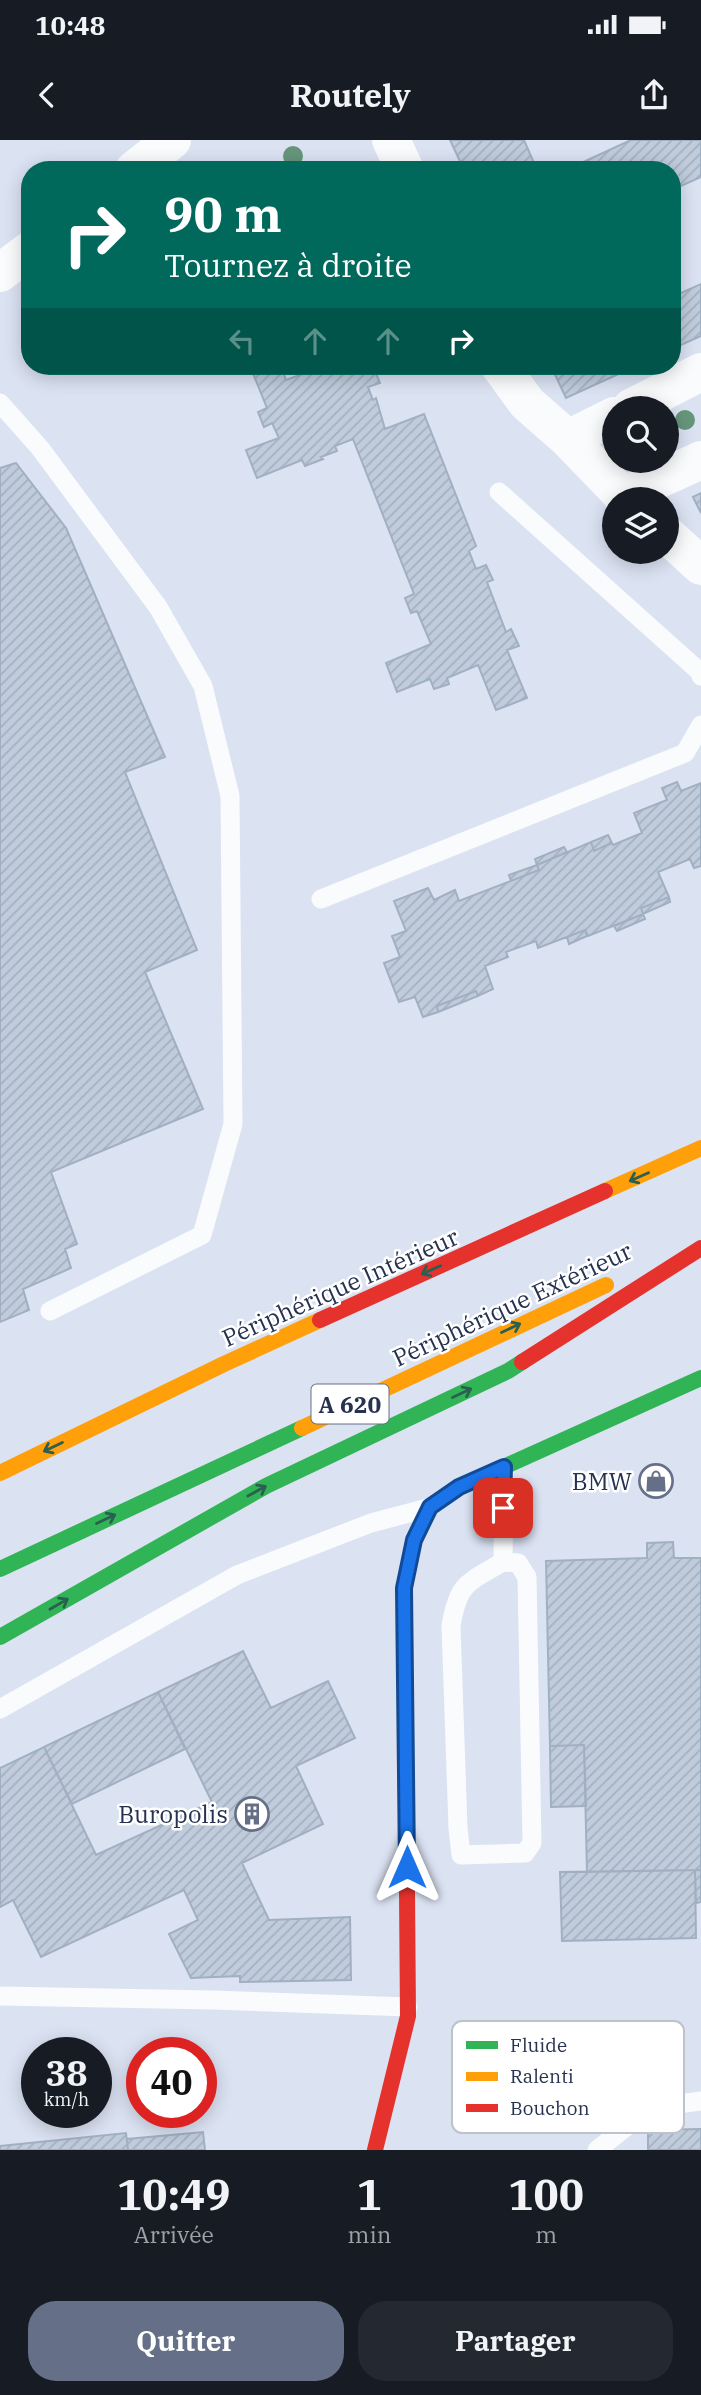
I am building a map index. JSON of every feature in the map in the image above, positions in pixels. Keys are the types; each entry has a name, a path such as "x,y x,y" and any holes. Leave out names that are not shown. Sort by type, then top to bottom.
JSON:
{"main road":[{"name":"Périphérique Intérieur","path":"0,1473 224,1364 701,1149"},
{"name":"Périphérique Extérieur","path":"0,1569 701,1241"},
{"path":"0,1637 266,1486 508,1371 701,1248"},
{"path":"37,1437 224,1364"},
{"path":"375,2150 408,2016 404,1588 414,1540 430,1507 459,1487 701,1378"}],"street":[{"path":"145,161 172,140"},
{"path":"391,140 401,161"},
{"path":"0,273 21,257"},
{"path":"654,396 701,372"},
{"path":"506,375 527,403 568,439 614,487"},
{"path":"568,439 602,422"},
{"path":"645,487 701,460"},
{"path":"679,546 701,566"}],"lane":[{"path":"0,403 40,448 158,607 203,687 230,796 233,1124 202,1235 50,1311"},
{"path":"499,492 700,672 701,676"},
{"path":"321,899 685,753 701,725"},
{"path":"503,1562 504,1467"},
{"path":"0,1709 237,1575 371,1523 430,1507"},
{"path":"503,1562 518,1563 527,1577 532,1843 525,1853 461,1855 451,1626 455,1601 465,1585 503,1562"},
{"path":"0,1996 408,2007"},
{"path":"597,2150 618,2133"}],"building":[{"path":"450,140 524,140 533,161 460,161"},
{"path":"631,140 701,140 701,177 681,186 681,161 586,161"},
{"path":"701,284 701,336 681,345 681,293"},
{"path":"254,375 284,375 286,380 300,375 377,375 380,383 368,387 373,400 376,398 385,429 424,414 476,546 469,551 476,569 486,565 493,580 487,582 506,632 511,629 519,646 507,650 527,698 496,710 478,665 447,678 449,684 434,689 430,679 397,692 386,663 431,644 417,611 411,613 405,598 414,594 353,439 335,446 337,451 321,457 323,459 305,466 302,460 257,478 246,450 279,438 272,423 264,427 258,412 267,408"},
{"path":"555,375 616,375 566,398"},
{"path":"16,463 66,528 165,757 125,772 197,950 145,972 203,1109 51,1172 77,1244 65,1249 71,1268 23,1289 29,1310 0,1322 0,468"},
{"path":"701,493 701,513 693,497"},
{"path":"677,782 681,791 701,783 701,866 694,868 690,859 658,872 669,897 641,908 643,914 588,936 585,930 538,948 536,941 506,952 508,957 485,966 493,989 478,996 476,991 437,1006 438,1012 423,1017 415,997 399,1002 384,963 400,957 392,936 406,931 394,901 428,888 434,900 455,890 459,901 539,870 537,865 591,842 594,851 642,833 634,813 667,800 662,788"},
{"path":"608,835 612,843 594,851 591,842"},
{"path":"564,847 567,852 537,865 535,859"},
{"path":"537,865 539,870 511,881 509,875"},
{"path":"669,897 670,902 643,914 641,908"},
{"path":"643,914 645,919 617,931 614,926"},
{"path":"585,930 587,936 569,944 567,937"},
{"path":"476,991 478,996 438,1012 437,1006"},
{"path":"673,1542 674,1558 701,1558 701,1870 587,1872 584,1745 550,1746 546,1561 647,1558 647,1543"},
{"name":"Buropolis","path":"243,1651 271,1708 328,1681 355,1738 296,1766 323,1824 242,1863 269,1920 350,1917 351,1980 240,1982 240,1976 191,1978 169,1934 198,1920 184,1890 41,1957 13,1900 0,1907 0,1768 44,1747 96,1855 212,1802 158,1692"},
{"path":"158,1692 185,1749 72,1804 44,1747"},
{"path":"584,1745 586,1806 551,1807 550,1746"},
{"path":"695,1870 696,1938 562,1941 560,1872"},
{"path":"695,1870 701,1870 701,1902 696,1903"},
{"path":"684,2129 701,2129 701,2150 648,2150 648,2133 684,2133"},
{"path":"203,2132 205,2150 128,2150 127,2139"},
{"path":"126,2133 128,2150 0,2150 0,2146"}],"traffic: fast":[{"path":"0,1637 266,1486 522,1362"},
{"path":"406,1769 404,1588 414,1540 430,1507 459,1487 701,1378"},
{"path":"0,1569 302,1428"}],"traffic: slow":[{"path":"605,1191 701,1148"},
{"path":"302,1428 606,1285"},
{"path":"0,1473 320,1320"}],"traffic: jam":[{"path":"320,1320 605,1191"},
{"path":"522,1362 701,1248"},
{"path":"375,2150 408,2016 406,1769"}],"place":[{"name":"BMW","path":"656,1481"},
{"name":"Buropolis","path":"252,1814"}],"route":[{"path":"407,1867 404,1588 414,1540 430,1507 459,1487 504,1467 503,1508"}]}
